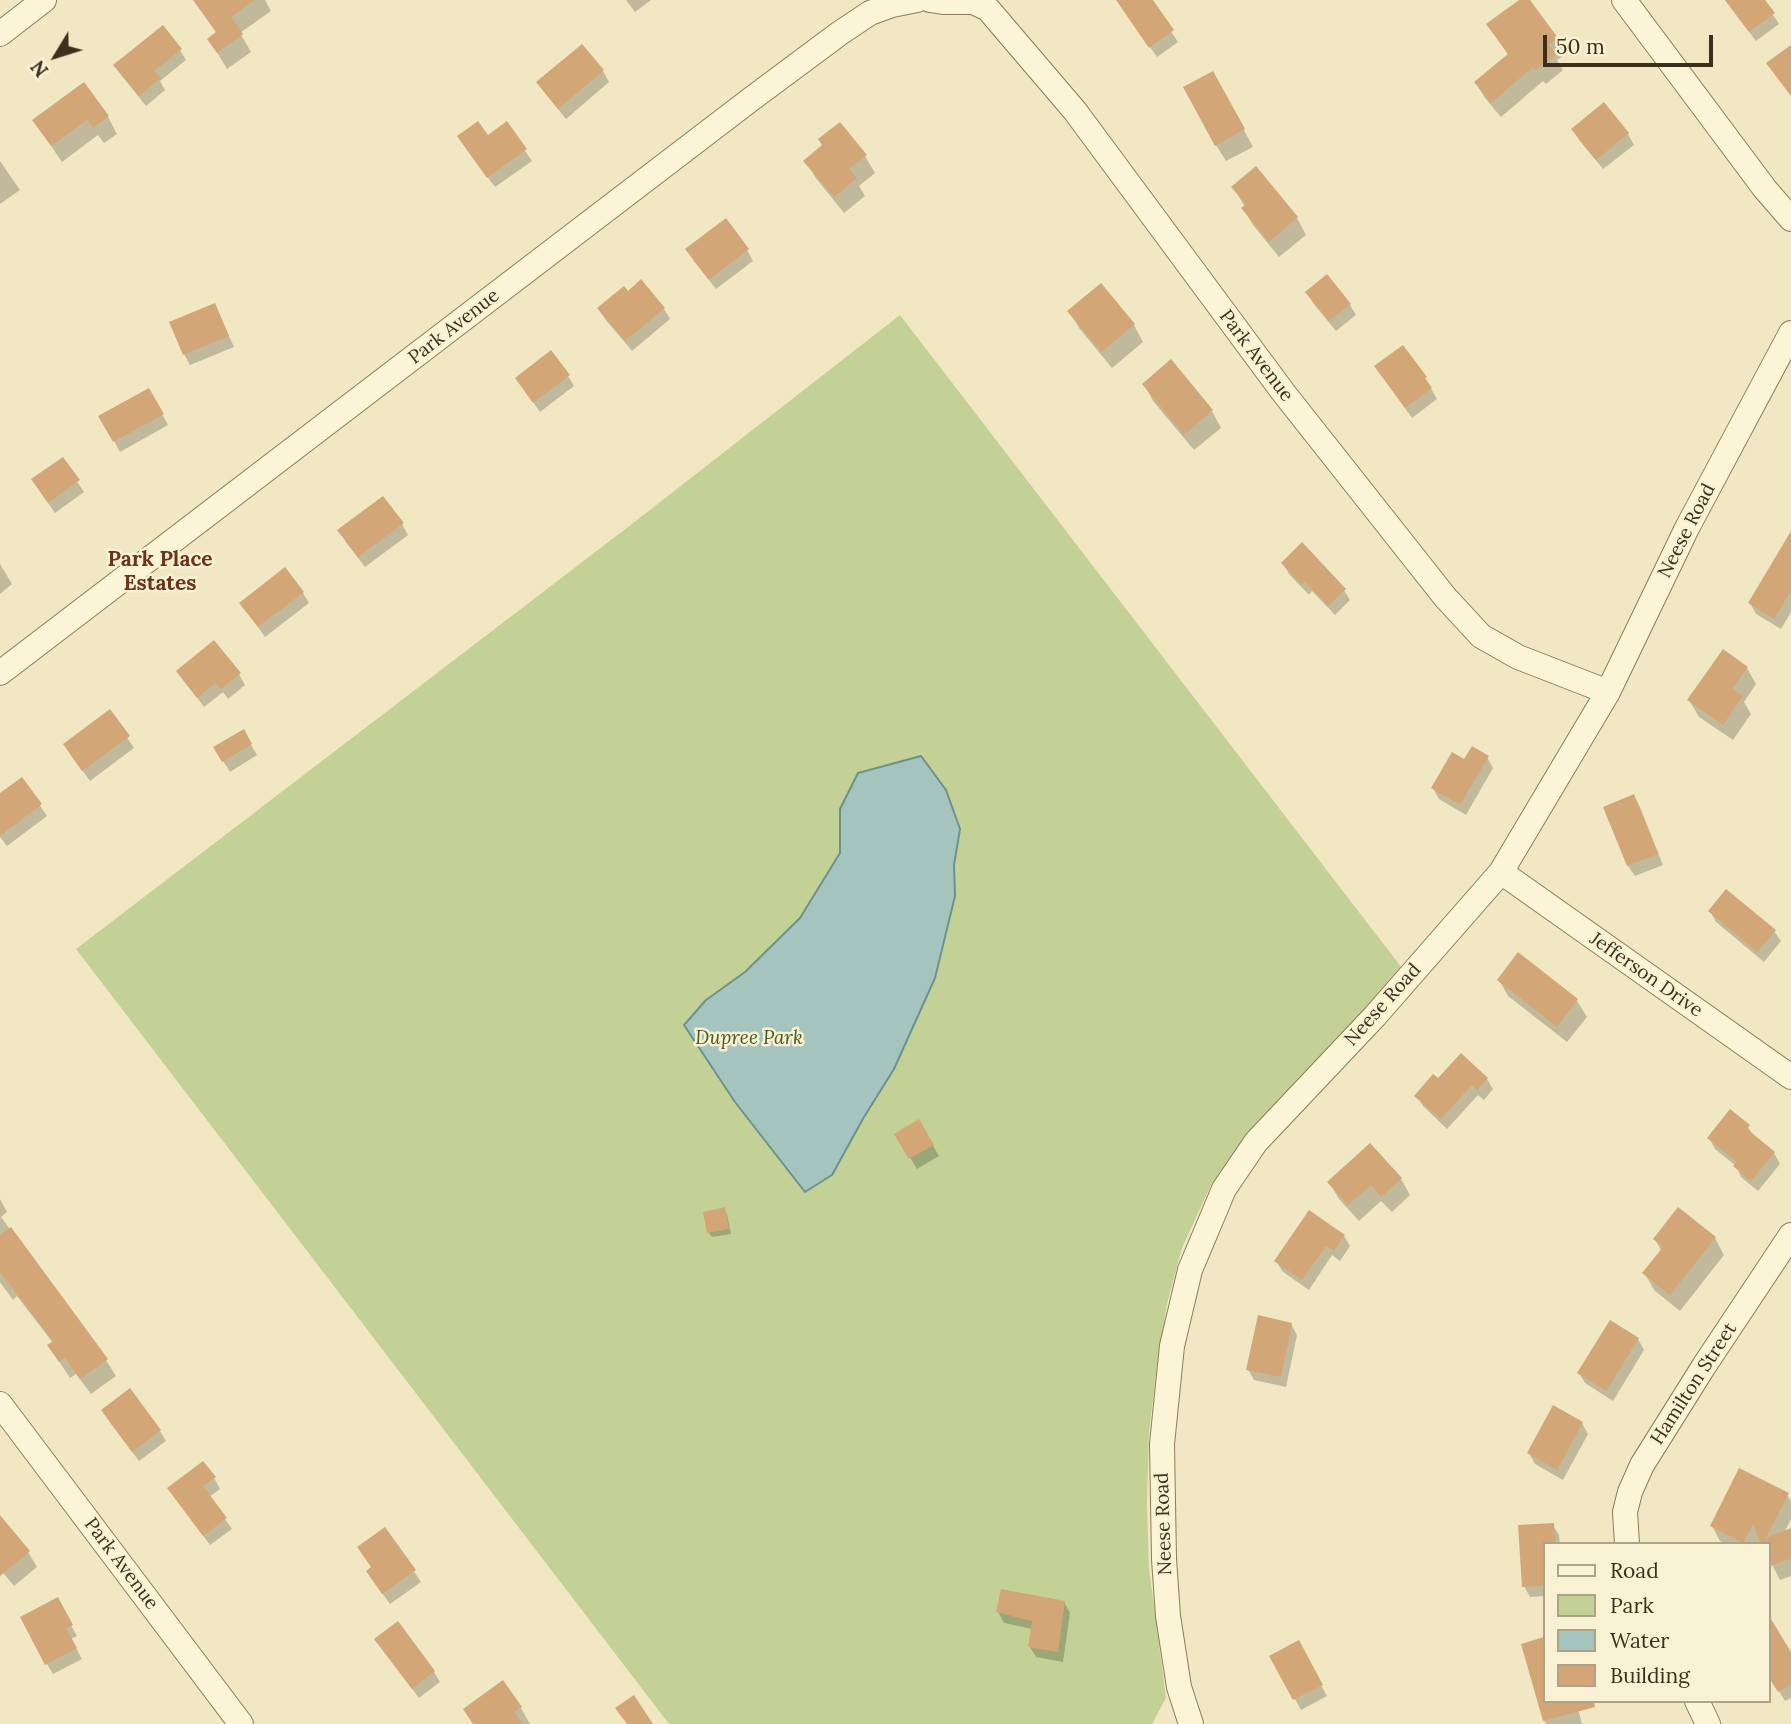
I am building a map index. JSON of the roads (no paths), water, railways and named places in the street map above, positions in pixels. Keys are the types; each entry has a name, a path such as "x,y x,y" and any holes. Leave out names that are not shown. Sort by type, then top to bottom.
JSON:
{"street":[{"path":"0,34 44,0"},
{"name":"Park Avenue","path":"0,673 840,33 870,13 917,0"},
{"path":"1624,0 1765,189 1791,219"},
{"name":"Park Avenue","path":"939,1 973,2 988,9 1075,111 1283,391 1445,597 1472,626 1482,636 1518,657 1608,692"},
{"name":"Neese Road","path":"1191,1724 1179,1687 1168,1616 1164,1571 1163,1444 1172,1346 1190,1270 1224,1189 1256,1142 1375,1017 1501,872 1608,692 1687,528 1791,333"},
{"name":"Jefferson Drive","path":"1501,872 1791,1077"},
{"name":"Hamilton Street","path":"1627,1542 1625,1512 1629,1492 1642,1465 1791,1235"},
{"name":"Park Avenue","path":"0,1404 241,1724"},
{"path":"1698,1703 1708,1724"}],"water":[{"path":"921,756 946,790 960,829 954,865 955,896 935,978 894,1069 832,1175 805,1192 735,1102 684,1025 706,1000 745,972 800,918 840,853 840,809 858,773"}],"district":[{"name":"Park Place Estates","path":"160,572"}],"park label":[{"name":"Dupree Park","path":"749,1039"}]}
